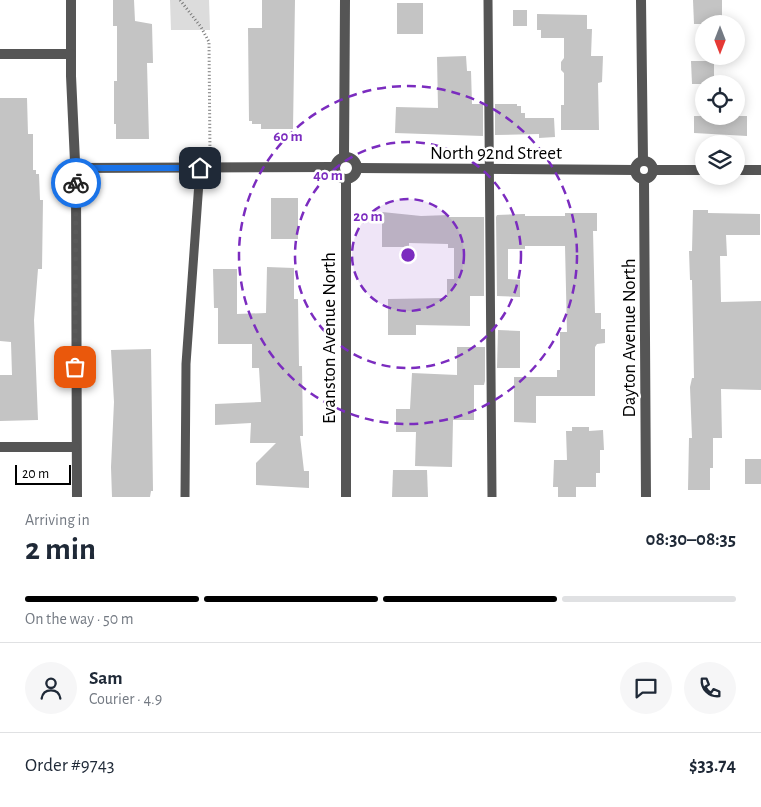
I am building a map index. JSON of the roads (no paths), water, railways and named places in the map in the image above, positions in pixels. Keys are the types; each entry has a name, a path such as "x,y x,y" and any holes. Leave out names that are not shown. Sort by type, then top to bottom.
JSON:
{"street":[{"path":"71,0 77,265 76,497"},
{"path":"344,157 345,0"},
{"path":"641,0 643,160"},
{"path":"0,54 71,54"},
{"path":"344,157 354,160 357,168 354,176 346,179 337,175 334,167 338,160 344,157"},
{"path":"643,160 650,163 653,170 650,176 644,179 638,177 634,170 637,163 643,160"},
{"path":"74,168 334,167"},
{"name":"North 92nd Street","path":"357,168 634,170"},
{"path":"653,170 695,170"},
{"path":"745,170 761,170"},
{"name":"Evanston Avenue North","path":"346,179 346,497"},
{"name":"Dayton Avenue North","path":"644,179 646,497"},
{"path":"0,447 76,447"}],"lane":[{"path":"488,0 492,497"},
{"path":"185,497 186,364 205,167"}]}
